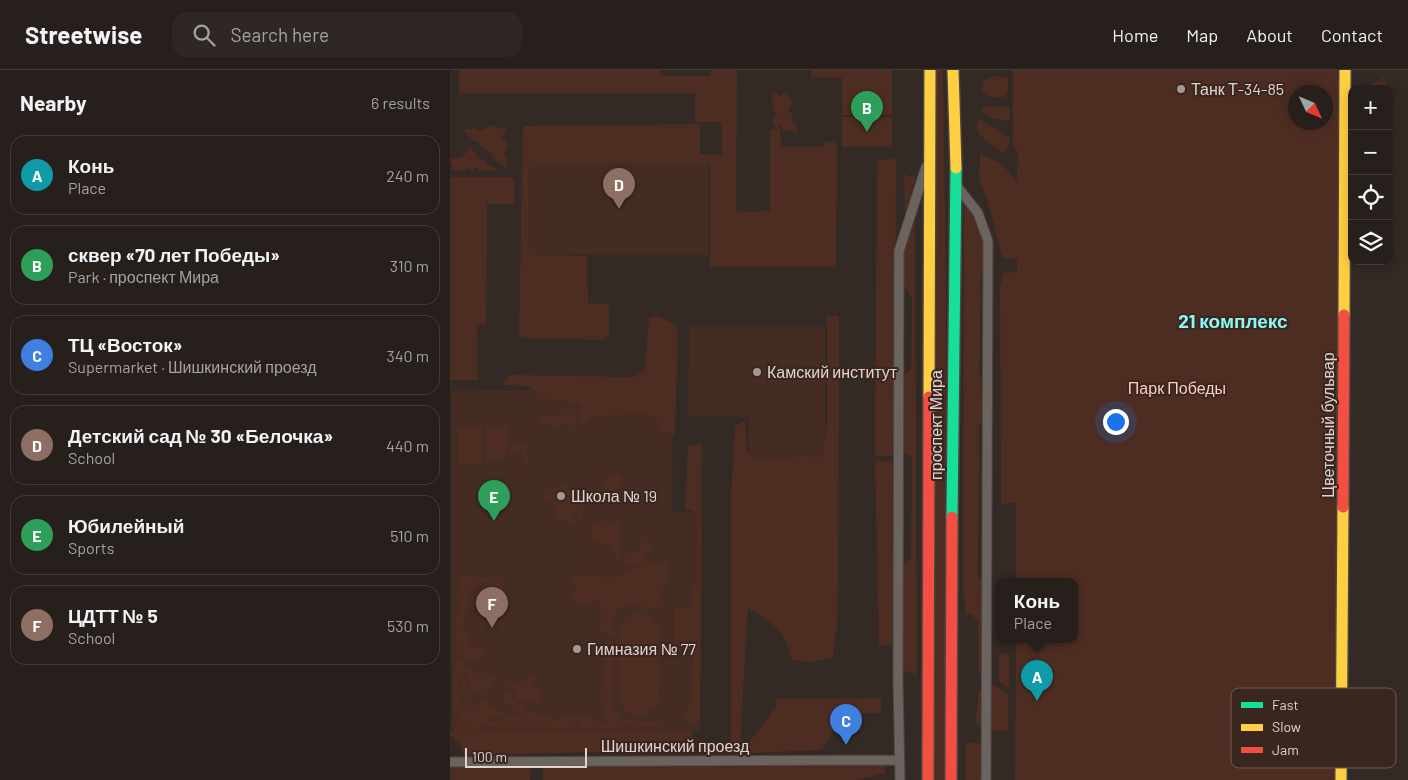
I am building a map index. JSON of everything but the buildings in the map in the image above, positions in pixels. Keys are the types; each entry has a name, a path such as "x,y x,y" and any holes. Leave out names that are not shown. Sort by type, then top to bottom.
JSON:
{"main road":[{"name":"проспект Мира","path":"928,780 930,70"},
{"name":"проспект Мира","path":"951,780 953,266 956,185 953,70"},
{"name":"Цветочный бульвар","path":"1342,688 1345,70"}],"street":[{"path":"900,780 899,251 929,160"},
{"path":"956,185 978,213 988,242 986,780"},
{"name":"Шишкинский проезд","path":"450,762 899,760"}],"shaded area":[{"path":"684,161 685,163 709,163 709,255 529,255 529,162"},
{"name":"Камский институт","path":"689,327 825,327 825,471 749,471 749,417 688,416"},
{"path":"673,390 672,512 702,512 700,731 452,729 451,391"}],"green space":[{"path":"459,70 660,70 661,76 710,76 711,70 737,70 736,210 740,212 770,211 770,129 780,129 781,147 824,147 824,143 833,141 837,145 836,267 710,267 710,163 529,162 529,255 587,256 588,303 607,304 609,306 609,336 603,340 522,338 519,333 523,126 700,124 700,154 722,155 722,122 695,122 695,93 459,93"},
{"path":"811,70 892,70 892,115 842,115 842,78 811,77"},
{"path":"937,70 943,70 946,291 945,780 935,780"},
{"name":"Парк Победы","path":"1013,70 1339,70 1337,688 1231,688 1231,768 1337,768 1337,780 1015,780 1016,643 1078,643 1078,578 1016,578 1016,503 1001,504 1000,286 1004,273 1017,272 1017,258 1003,259 987,199 979,179 980,153 1003,165 1017,182 1018,152 1013,147"},
{"path":"994,76 1008,77 1008,89 1005,97 991,97 981,92 983,81"},
{"path":"1384,77 1387,85 1370,85"},
{"path":"786,92 793,101 788,111 792,114 792,121 798,127 796,132 791,130 784,131 781,125 777,129 772,123 778,111 773,112 772,94 776,93 779,96"},
{"path":"986,107 1008,107 1010,109 1010,120 990,117 981,109"},
{"path":"842,117 892,117 892,147 842,147"},
{"path":"978,119 1010,138 1004,153 985,140 977,131"},
{"path":"494,125 498,129 506,127 506,133 501,138 507,141 508,146 504,154 507,157 506,168 492,157 492,153 483,149 478,142 474,141 464,131 465,129 471,130 474,127 479,131"},
{"path":"470,147 479,158 485,160 487,165 493,166 498,171 482,171 475,167 472,171 468,168 462,171 450,170 453,165 450,163 451,158 460,158"},
{"path":"896,159 895,456 875,456 877,160"},
{"path":"904,174 911,177 916,175 905,215"},
{"path":"450,177 511,177 514,179 514,204 487,204 486,324 477,325 478,380 450,380"},
{"path":"964,205 981,227 986,242 988,259 988,269 981,274 979,374 987,379 987,418 979,425 978,577 987,583 986,674 979,674 978,621 971,614 966,615 963,592"},
{"path":"915,215 917,676 901,669 902,567 911,558 912,457 902,451 902,376 911,369 912,297 904,285 903,249"},
{"path":"659,316 678,327 675,435 660,429 657,419 640,413 593,417 584,425 580,419 581,404 563,400 538,399 529,386 502,385 510,375 633,377 645,370 649,317"},
{"path":"827,316 839,316 838,583 837,625 833,657 809,663 791,659 782,635 763,617 748,608 740,743 731,741 731,495 735,426 745,420 747,453 756,461 803,456 822,457 827,426"},
{"path":"574,414 578,423 574,427 567,424 564,427 561,424 558,427 547,424 545,426 539,419 543,416"},
{"path":"458,427 481,427 481,464 458,464"},
{"path":"486,427 507,427 507,459 485,459"},
{"path":"515,443 518,445 526,443 528,466 525,466 524,457 519,451 513,456 508,453 509,448"},
{"path":"702,444 700,721 694,725 685,718 693,693 693,646 674,646 674,608 693,608 697,533 695,512 685,509 688,445"},
{"path":"875,461 895,461 892,645 879,646"},
{"path":"614,473 620,476 623,482 620,488 614,491 608,488 605,482 608,476"},
{"path":"563,484 568,487 567,491 574,490 580,498 584,497 581,504 584,509 583,518 578,519 576,512 571,514 576,523 574,527 570,526 566,520 557,520 555,516 551,515 556,509 551,506 553,502 545,501 544,490 558,488"},
{"path":"601,520 610,524 614,521 618,522 621,527 618,535 621,537 619,547 621,562 616,558 617,554 612,552 613,544 608,547 605,544 599,545 598,540 591,537 593,534 590,530 592,524"},
{"path":"645,541 651,546 649,555 642,553 643,560 631,567 625,564 625,551 639,551 641,542"},
{"path":"650,560 655,564 669,563 666,580 662,588 663,592 658,597 665,605 662,609 648,608 644,601 638,602 632,607 624,606 620,610 618,609 611,621 615,634 613,637 609,637 608,633 602,632 598,626 603,617 599,600 590,601 584,605 572,600 570,594 576,587 572,576 597,575 601,579 604,576 611,575 614,578 620,575 620,578 632,568 640,567 640,563"},
{"path":"459,575 491,578 495,576 502,578 504,586 502,591 492,590 489,582 475,583 474,588 468,588 464,627 470,635 467,639 471,645 485,652 486,656 471,659 469,657 466,659 462,656 457,657 455,653 460,646 455,643 455,631 461,625 455,626 454,620 459,610 459,603 455,592 459,589"},
{"path":"641,613 653,618 659,630 658,701 654,709 642,716 632,716 624,710 620,693 618,665 620,637 624,620 632,615"},
{"path":"606,640 614,642 615,658 612,663 615,673 612,691 614,696 613,708 616,710 617,715 621,716 620,727 616,729 575,728 579,724 577,717 593,716 601,725 606,722 601,704 601,685 607,666 602,656"},
{"path":"999,653 1009,654 1009,689 999,681"},
{"path":"455,660 462,661 467,671 466,675 459,680 458,687 460,687 464,679 474,697 471,699 475,709 480,710 478,702 482,698 487,699 490,706 505,713 504,718 499,716 492,719 487,717 486,725 481,725 476,729 470,727 458,729 692,731 694,750 464,755 460,743 450,735 450,732 456,729 455,725 460,721 461,714 458,708 461,705 466,709 469,708 463,697 456,693 462,703 457,708 458,716 454,716"},
{"path":"471,667 475,670 474,673 483,675 482,680 491,676 494,679 493,688 490,691 484,688 481,694 472,690 467,677 470,674 468,668"},
{"path":"529,674 534,675 534,685 541,691 538,694 541,700 535,706 532,701 524,699 518,701 515,699 515,689 512,687 510,690 507,685 516,681 518,683 528,680"},
{"path":"992,684 1008,694 1008,731 991,731"},
{"path":"1351,687 1371,687 1371,688"},
{"path":"986,689 986,727 975,723 979,691"},
{"path":"507,693 513,696 517,705 522,703 525,709 546,718 555,719 565,714 568,717 571,715 576,725 565,729 563,727 549,729 544,725 537,729 529,725 523,729 511,726 508,728 487,727 489,722 504,719 506,714 508,716 511,713 521,719 521,712 515,713 513,707 510,708 508,703 504,704 503,694"},
{"path":"881,698 881,713 864,713 858,720 840,721 822,750 750,753 750,741 776,708 776,699"},
{"path":"622,720 662,721 662,727 622,726"},
{"path":"977,742 983,749 983,780 966,780 966,744"},
{"path":"887,758 885,773 857,780 543,780 543,765"},
{"path":"531,765 530,780 450,780 450,766"}],"traffic: fast":[{"path":"952,517 956,168"}],"traffic: slow":[{"path":"929,397 930,70"},
{"path":"953,70 956,168"},
{"path":"1344,315 1345,70"},
{"path":"1342,688 1343,507"},
{"path":"1341,768 1341,780"}],"traffic: jam":[{"path":"1343,507 1344,315"},
{"path":"928,780 929,397"},
{"path":"951,780 952,517"}],"place":[{"name":"Танк Т-34-85","path":"1181,89"},
{"name":"сквер «70 лет Победы»","path":"867,132"},
{"name":"Детский сад № 30 «Белочка»","path":"619,209"},
{"name":"Камский институт","path":"757,372"},
{"name":"Школа № 19","path":"561,496"},
{"name":"Юбилейный","path":"494,521"},
{"name":"ЦДТТ № 5","path":"492,628"},
{"name":"Гимназия № 77","path":"577,649"},
{"name":"Конь","path":"1037,701"},
{"name":"ТЦ «Восток»","path":"846,745"}],"district":[{"name":"21 комплекс","path":"1233,321"}]}
